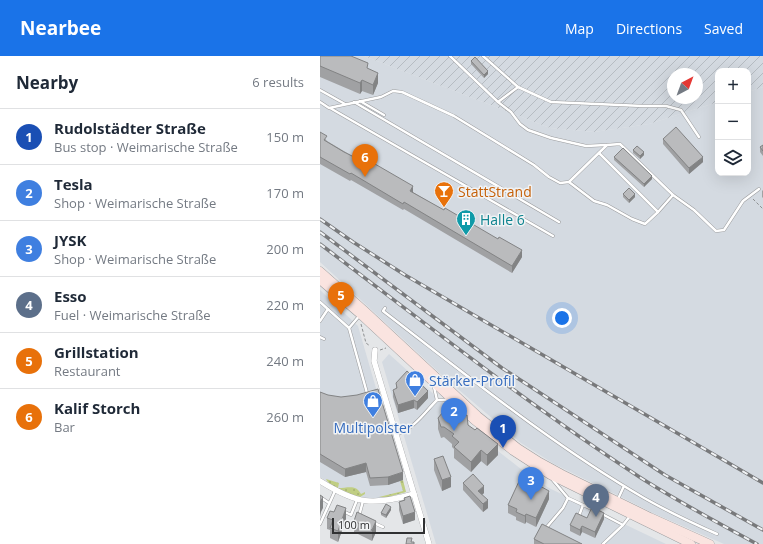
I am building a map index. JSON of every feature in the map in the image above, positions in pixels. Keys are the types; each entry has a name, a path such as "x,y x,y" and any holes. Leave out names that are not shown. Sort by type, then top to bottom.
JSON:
{"main road":[{"path":"320,271 478,416 503,437 540,462 617,501 710,544"},
{"path":"320,280 361,315 433,382 500,441 550,475 691,544"}],"street":[{"path":"375,350 374,361 429,544"},
{"path":"320,481 335,490 360,500 391,500 414,494"}],"lane":[{"path":"450,56 498,102 511,112 520,124 528,130 551,138 586,146 620,144 673,195 694,210 716,231 724,230 743,200 759,188"},
{"path":"483,56 518,87 551,102 666,106 681,110 700,137"},
{"path":"498,102 518,87"},
{"path":"320,90 345,104"},
{"path":"329,108 381,97 392,91 402,92 454,116 534,165 560,183 569,182 606,145"},
{"path":"360,101 384,115"},
{"path":"320,102 553,236"},
{"path":"354,102 559,222"},
{"path":"599,153 658,212"},
{"path":"569,182 594,201 607,204 632,219 645,224 673,195"},
{"path":"320,302 349,328 367,393"},
{"path":"385,308 383,311 535,426 578,456 624,486 670,512 717,534"},
{"path":"320,321 328,310"},
{"path":"349,328 361,315"},
{"path":"320,337 324,339"},
{"path":"433,382 437,400"},
{"path":"396,434 403,432 421,418 437,400 453,400"},
{"path":"550,475 568,498 623,524"},
{"path":"617,501 624,486"},
{"path":"320,524 335,490"},
{"path":"320,497 329,503"},
{"path":"550,532 544,529 563,508 568,498"},
{"path":"340,509 351,515 360,500"},
{"path":"360,500 358,517 366,519"},
{"path":"578,517 583,505"},
{"path":"603,544 631,514"},
{"path":"372,522 383,527"}],"path":[{"path":"750,195 763,209"},
{"path":"360,324 366,343 375,350 386,349 389,346"}],"shaded area":[{"path":"320,56 364,56 550,128 594,132 649,124 715,103 715,176 751,176 751,91 763,87 763,544 724,544 653,513 554,464 521,443 445,378 320,262"},
{"path":"364,56 763,56 763,87 751,91 751,68 715,68 715,103 649,124 594,132 550,128"},
{"path":"320,290 358,326 406,492 376,499 360,497 344,491 320,477"},
{"path":"389,354 488,443 531,477 551,489 666,544 436,544 382,362"}],"green space":[{"path":"326,479 339,483 338,488 354,488 361,494 365,492 365,494 360,497 346,492 336,488"},
{"path":"403,480 406,492 388,497 379,497 403,491 400,481"}],"building":[{"path":"320,56 351,56 368,63 367,68 378,73 373,85 362,80 360,83 320,66"},
{"path":"475,57 488,71 484,75 471,61"},
{"path":"676,127 703,157 689,168 663,139"},
{"path":"320,132 327,136 324,140 344,152 354,157 356,153 413,186 410,191 444,210 445,208 498,239 499,237 522,250 512,266 404,202 403,204 351,173 350,174 320,157"},
{"path":"637,146 644,152 640,156 633,150"},
{"path":"623,148 652,176 644,184 614,157"},
{"path":"629,188 635,194 629,200 623,194"},
{"path":"407,371 428,391 417,402 414,400 398,405 393,390 397,388 396,383"},
{"path":"378,389 403,472 388,477 370,478 366,463 345,469 320,454 320,392 341,397 357,395"},
{"path":"448,406 457,407 457,411 464,416 467,415 468,425 475,430 477,428 498,444 487,455 481,450 471,462 454,447 459,442 452,436 454,434 444,427 441,427 438,418"},
{"path":"443,456 451,477 442,480 434,459"},
{"path":"473,474 484,486 478,491 488,500 483,504 463,483"},
{"path":"521,477 530,482 532,480 541,484 540,486 549,491 536,518 526,514 525,516 516,512 517,509 508,505"},
{"path":"320,495 323,497 320,502"},
{"path":"410,496 415,512 403,516 399,502"},
{"path":"386,504 391,507 386,515 381,513"},
{"path":"337,505 346,508 338,531 330,528 333,520 327,518 330,511 334,512"},
{"path":"592,507 604,513 595,532 582,526 580,530 570,525 576,513 587,518"},
{"path":"357,512 376,521 372,530 354,521"},
{"path":"542,524 582,544 544,544 534,539"},
{"path":"407,538 412,538 411,542 414,542 414,544 406,544"}],"railway":[{"path":"320,219 405,275 763,483"},
{"path":"320,232 502,368 665,475 763,530"},
{"path":"320,244 479,364 600,451 641,478 757,544"}],"place":[{"name":"Kalif Storch","path":"365,177"},
{"name":"StattStrand","path":"444,208"},
{"name":"Halle 6","path":"466,236"},
{"name":"Grillstation","path":"341,315"},
{"name":"Stärker-Profil","path":"415,397"},
{"name":"Multipolster","path":"373,418"},
{"name":"Tesla","path":"454,431"},
{"name":"Rudolstädter Straße","path":"503,448"},
{"name":"JYSK","path":"531,500"},
{"name":"Esso","path":"596,517"}]}
